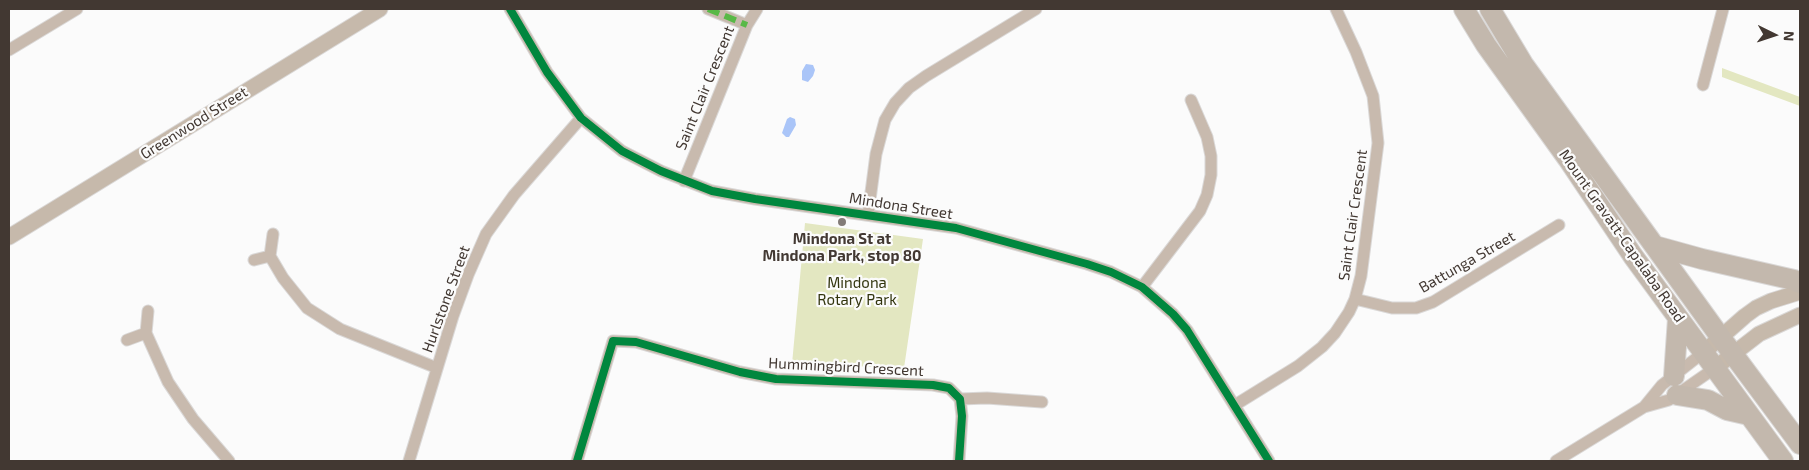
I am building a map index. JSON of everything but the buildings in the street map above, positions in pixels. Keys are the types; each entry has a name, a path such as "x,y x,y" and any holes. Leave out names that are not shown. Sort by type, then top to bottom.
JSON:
{"highway":[{"name":"Mount Gravatt-Capalaba Road","path":"1464,9 1486,45 1568,159 1633,256 1783,461"},
{"name":"Mount Gravatt-Capalaba Road","path":"1490,9 1523,64 1800,444"},
{"path":"1654,246 1800,283"},
{"path":"1678,318 1676,385 1727,410 1749,415"}],"street":[{"path":"9,50 77,9"},
{"name":"Greenwood Street","path":"9,237 380,9"},
{"name":"Mindona Street","path":"510,9 547,72 581,118 622,151 684,181 712,191 755,199 956,228 1087,264 1111,272 1142,287 1187,330 1269,461"},
{"path":"708,9 747,25"},
{"name":"Saint Clair Crescent","path":"684,181 747,25 757,9"},
{"path":"868,215 876,154 885,120 895,103 909,88 926,76 1036,9"},
{"name":"Saint Clair Crescent","path":"1235,405 1298,366 1322,348 1349,312 1355,299 1361,276 1378,143 1373,96 1356,52 1336,9"},
{"path":"1703,85 1723,9"},
{"path":"1142,287 1200,211 1207,195 1211,156 1207,137 1190,100"},
{"name":"Hurlstone Street","path":"408,461 452,316 486,234 514,195 581,118"},
{"name":"Battunga Street","path":"1355,299 1392,308 1416,308 1433,302 1559,225"},
{"path":"273,234 270,256 283,278 308,308 340,329 437,368"},
{"path":"254,260 270,256"},
{"path":"1644,407 1662,385 1676,385 1710,360 1721,338 1745,316 1771,301 1800,292"},
{"path":"148,311 146,333 168,382 193,419 229,461"},
{"path":"1556,461 1644,407 1669,400 1676,385 1710,360 1733,354 1759,334 1800,315"},
{"path":"127,340 146,333"},
{"name":"Hummingbird Crescent","path":"577,461 613,341 636,342 740,372 776,379 933,385 949,388 960,399"},
{"path":"959,461 962,416 960,399 988,398 1042,402"}],"green space":[{"path":"1722,68 1800,97 1800,106 1722,77"},
{"name":"Mindona Rotary Park","path":"805,223 923,239 904,368 792,364"}],"water":[{"path":"806,64 813,65 815,70 808,82 802,80 802,71"},
{"path":"790,117 795,119 796,125 789,137 786,137 782,133 787,119"}],"marked path":[{"path":"708,9 747,25"}],"cycle path":[{"path":"510,9 547,72 581,118 622,151 661,171 712,191 956,228 1087,264 1111,272 1142,287 1173,314 1187,330 1269,461"},
{"path":"577,461 613,341 636,342 740,372 776,379 933,385 949,388 960,399 962,416 959,461"}],"place":[{"name":"Mindona St at Mindona Park, stop 80","path":"842,222"}]}
